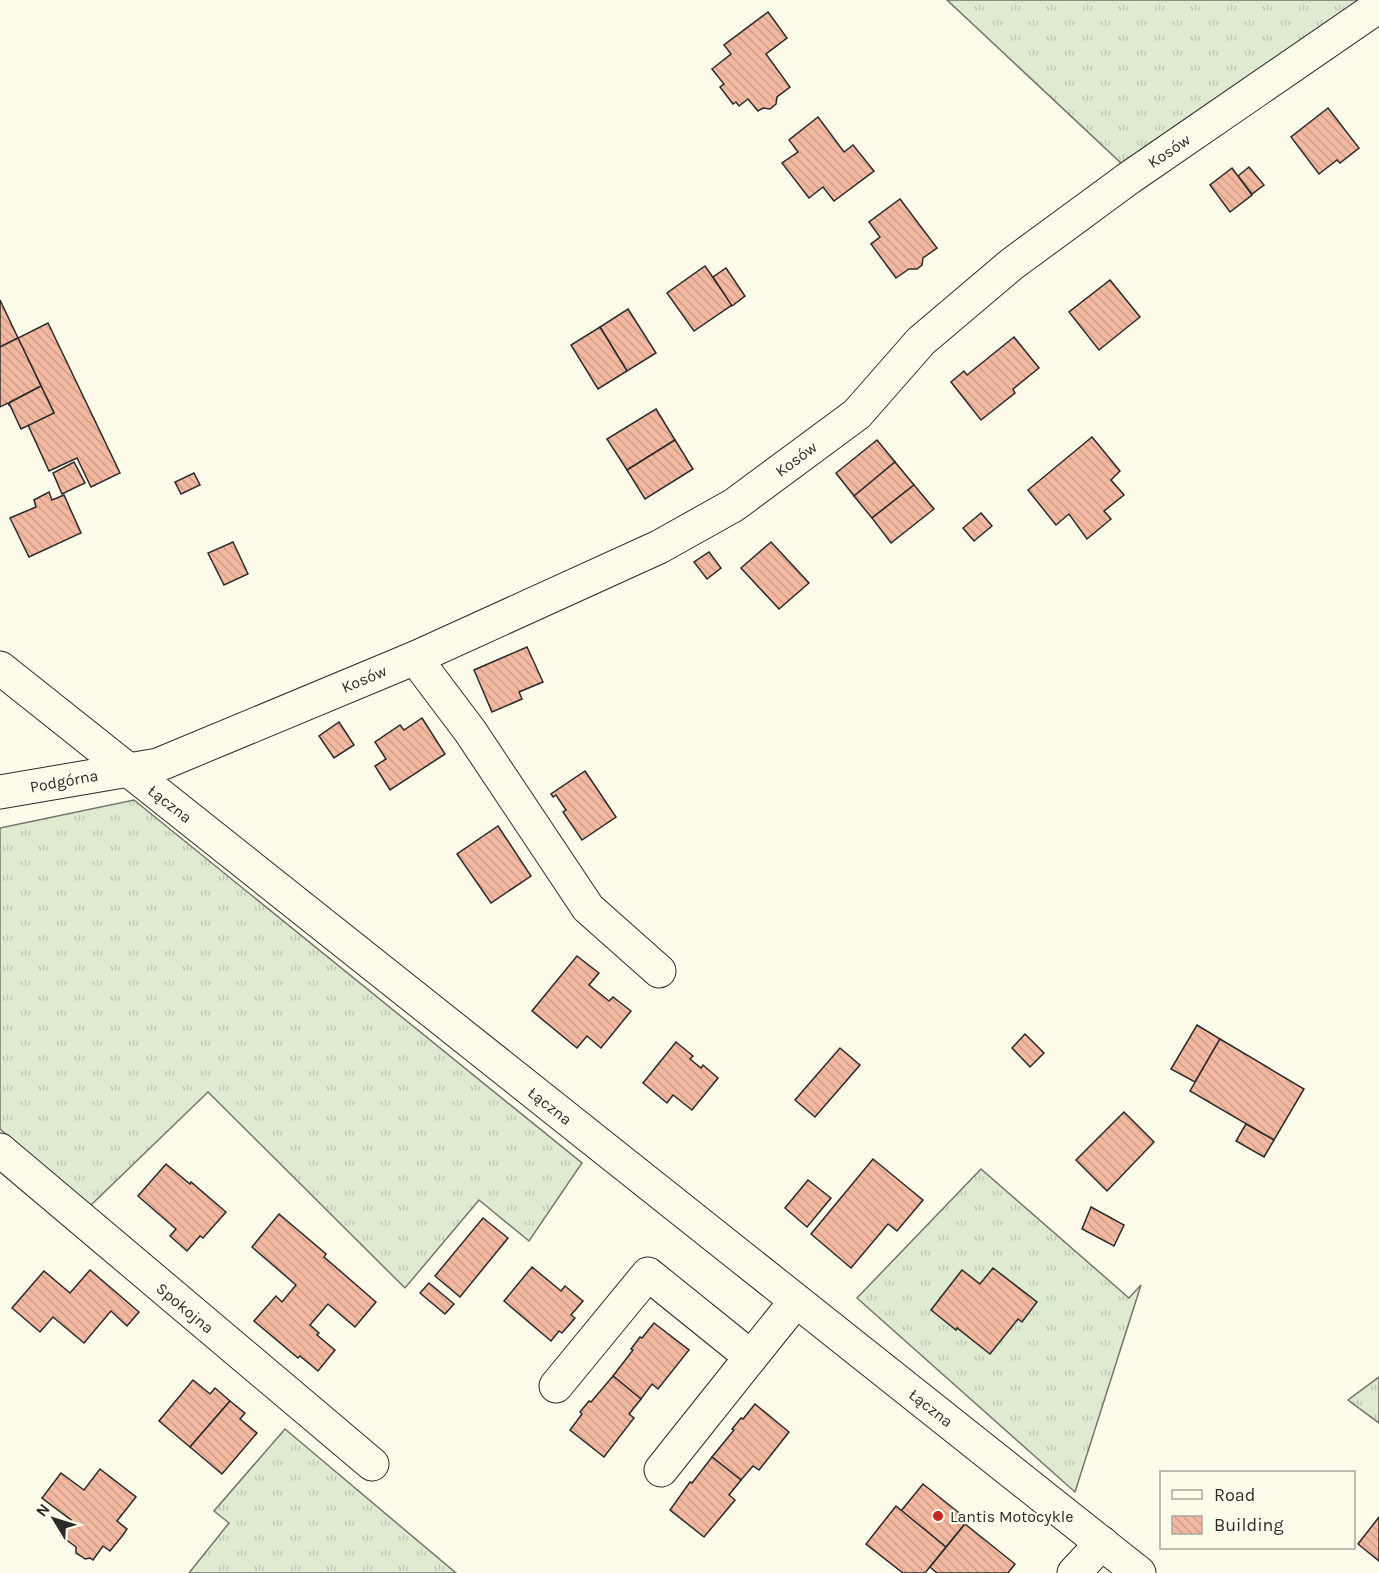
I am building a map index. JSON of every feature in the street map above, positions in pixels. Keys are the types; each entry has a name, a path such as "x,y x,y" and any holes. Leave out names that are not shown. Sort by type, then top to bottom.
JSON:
{"street":[{"name":"Kosów","path":"127,770 158,765 415,658 659,547 734,505 856,414 921,341 1012,264 1129,178 1379,6"},
{"path":"415,658 470,731 588,908 658,971"},
{"name":"Łączna","path":"0,668 1139,1573"},
{"name":"Podgórna","path":"0,792 127,770"},
{"name":"Spokojna","path":"0,1150 372,1464"},
{"path":"556,1386 648,1274 751,1357"},
{"path":"661,1470 796,1301"},
{"path":"1074,1573 1102,1543"}],"green space":[{"path":"947,0 1373,0 1154,170 1121,163"},
{"path":"134,800 582,1163 529,1241 479,1200 405,1288 208,1092 90,1206 0,1129 0,828"},
{"path":"981,1169 1129,1298 1141,1285 1075,1492 857,1298"},
{"path":"1379,1377 1379,1423 1348,1400"},
{"path":"285,1429 456,1573 189,1573 229,1523 214,1511"}],"building":[{"path":"768,12 787,38 766,54 790,87 777,97 776,104 770,109 763,108 758,111 748,99 739,106 736,102 733,104 720,87 724,84 712,69 731,54 724,45"},
{"path":"1328,108 1359,148 1340,163 1337,160 1319,174 1291,137"},
{"path":"818,117 844,152 853,145 874,171 834,201 823,187 809,198 782,163 798,152 789,140"},
{"path":"1249,167 1264,185 1252,194 1238,176"},
{"path":"1232,168 1252,195 1230,212 1210,185"},
{"path":"900,199 937,248 923,258 922,265 917,269 909,269 896,278 871,244 880,237 869,222"},
{"path":"705,266 732,305 694,331 667,293"},
{"path":"726,268 745,296 732,306 713,277"},
{"path":"1110,280 1140,317 1099,350 1069,312"},
{"path":"0,300 18,338 0,347"},
{"path":"628,309 656,353 627,371 600,327"},
{"path":"48,323 120,473 91,487 77,458 49,471 28,425 54,413 18,338"},
{"path":"600,327 627,371 598,389 571,345"},
{"path":"1014,337 1039,368 1013,389 1015,393 981,420 951,382 964,371 967,375"},
{"path":"18,338 41,386 10,402 9,405 8,403 0,407 0,347"},
{"path":"41,386 54,413 21,429 9,403"},
{"path":"656,409 675,440 627,470 607,439"},
{"path":"1092,437 1120,471 1111,480 1124,495 1104,511 1111,519 1087,539 1069,514 1056,525 1028,490"},
{"path":"675,440 693,469 645,499 627,470"},
{"path":"877,440 895,462 854,496 836,473"},
{"path":"74,462 85,483 62,494 53,473"},
{"path":"895,462 914,485 872,518 854,496"},
{"path":"194,473 200,485 181,494 175,482"},
{"path":"914,485 934,509 891,543 872,518"},
{"path":"49,492 52,500 64,495 81,533 29,557 10,518 36,507 34,500"},
{"path":"981,513 992,526 974,541 963,528"},
{"path":"233,542 248,574 224,585 208,553"},
{"path":"771,542 809,583 779,609 741,568"},
{"path":"709,552 721,568 707,579 694,562"},
{"path":"527,647 543,682 519,692 522,699 492,712 474,670"},
{"path":"422,718 445,754 390,790 375,766 386,759 375,742 400,725 404,730"},
{"path":"339,722 354,745 334,758 319,736"},
{"path":"585,771 616,817 582,840 563,812 566,810 556,795 553,797 551,794"},
{"path":"498,826 531,876 491,903 457,854"},
{"path":"577,956 599,973 589,985 609,1001 613,997 631,1011 601,1048 587,1036 577,1048 532,1011"},
{"path":"1197,1025 1220,1039 1195,1082 1171,1069"},
{"path":"1025,1034 1044,1053 1030,1067 1012,1048"},
{"path":"1220,1039 1304,1089 1274,1140 1190,1091"},
{"path":"676,1042 693,1056 690,1059 701,1068 703,1065 718,1078 692,1110 673,1095 667,1103 643,1083"},
{"path":"840,1048 860,1065 815,1117 795,1100"},
{"path":"1124,1112 1154,1142 1107,1191 1076,1160"},
{"path":"1246,1124 1274,1140 1264,1157 1236,1141"},
{"path":"873,1159 923,1200 897,1231 888,1224 851,1268 811,1234"},
{"path":"166,1164 226,1212 203,1238 200,1236 187,1251 170,1236 176,1229 138,1196"},
{"path":"808,1180 831,1198 807,1227 785,1208"},
{"path":"1091,1207 1124,1225 1114,1246 1082,1229"},
{"path":"279,1214 326,1254 324,1257 376,1302 355,1327 328,1304 310,1325 319,1333 317,1335 335,1350 318,1371 300,1356 298,1358 254,1321 276,1296 282,1302 296,1285 252,1247"},
{"path":"483,1218 508,1238 460,1297 435,1276"},
{"path":"532,1267 561,1291 565,1286 583,1301 571,1315 575,1318 562,1333 559,1331 551,1341 504,1301"},
{"path":"993,1268 1037,1302 1022,1322 1018,1319 990,1354 931,1310 962,1270 980,1284"},
{"path":"90,1270 139,1312 127,1326 111,1311 84,1343 53,1317 40,1332 12,1308 44,1271 70,1293"},
{"path":"429,1283 454,1304 445,1314 420,1293"},
{"path":"654,1323 689,1350 658,1389 652,1384 641,1399 613,1376 640,1337 642,1338"},
{"path":"613,1376 641,1399 629,1414 634,1418 604,1457 570,1430 582,1414 580,1412"},
{"path":"193,1380 210,1394 215,1388 230,1401 190,1447 159,1421"},
{"path":"230,1401 245,1413 240,1419 257,1433 222,1474 190,1447"},
{"path":"755,1404 789,1432 759,1470 753,1466 741,1480 712,1457 734,1430 732,1429"},
{"path":"712,1457 741,1480 729,1495 735,1500 704,1537 670,1510"},
{"path":"100,1469 136,1497 117,1521 127,1529 123,1535 110,1551 103,1546 93,1560 85,1559 76,1553 76,1547 60,1535 71,1520 42,1498 61,1473 84,1490"},
{"path":"923,1484 968,1520 946,1547 901,1511"},
{"path":"896,1506 946,1547 925,1573 903,1573 866,1544"},
{"path":"1379,1517 1379,1561 1358,1544"},
{"path":"965,1524 1015,1564 1008,1573 937,1573 930,1567"}],"place":[{"name":"Lantis Motocykle","path":"938,1516"}]}
